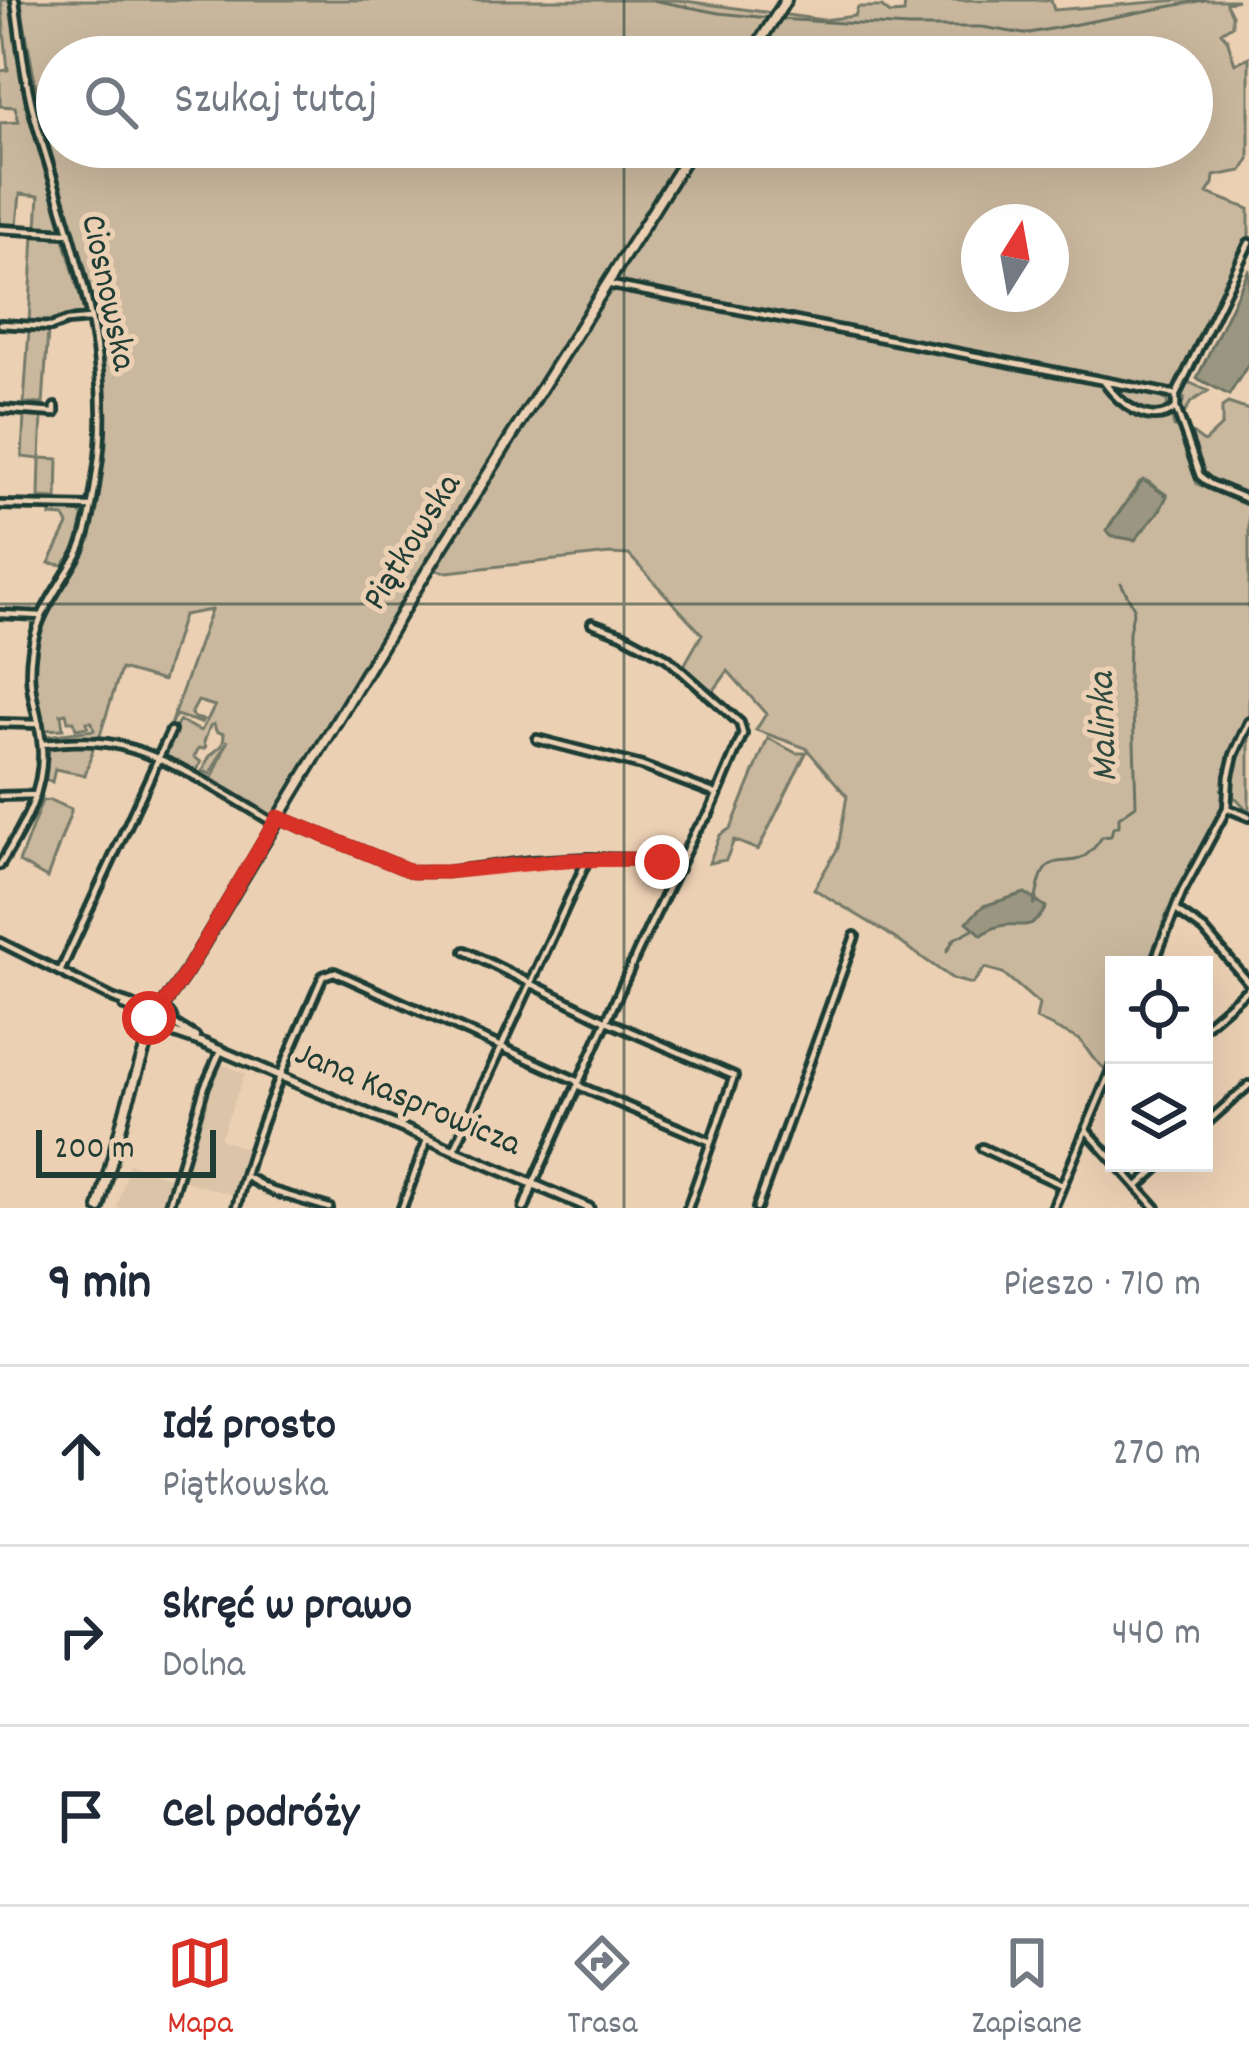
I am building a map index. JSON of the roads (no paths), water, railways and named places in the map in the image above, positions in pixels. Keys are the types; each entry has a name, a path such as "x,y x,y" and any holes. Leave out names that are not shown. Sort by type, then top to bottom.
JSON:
{"main road":[{"path":"763,36 787,0"},
{"name":"Piątkowska","path":"99,1208 138,1073 187,971 680,168"}],"street":[{"name":"Ciosnowska","path":"15,0 36,124"},
{"name":"Ciosnowska","path":"0,865 37,795 43,765 39,724 30,696 33,641 80,549 98,470 102,418 90,319 49,168"},
{"path":"0,229 69,234"},
{"path":"1249,243 1176,395 1176,408 1200,476 1249,500"},
{"path":"606,284 1176,395"},
{"path":"0,324 51,328 90,319"},
{"path":"1104,382 1131,410 1152,417 1167,416 1176,408"},
{"path":"0,409 55,413 55,407"},
{"path":"0,505 90,507"},
{"path":"0,614 42,616"},
{"path":"524,1208 743,734 740,723 667,658 592,622"},
{"path":"1157,956 1227,808 1234,754 1249,722"},
{"path":"0,723 39,724"},
{"path":"59,972 171,731"},
{"path":"537,739 642,766 716,794"},
{"path":"42,745 90,741 132,748 276,820 413,872 588,859 641,859 679,868"},
{"path":"0,796 37,795"},
{"path":"1227,808 1249,817"},
{"path":"454,1150 588,859"},
{"path":"1175,909 1204,930 1249,985 1213,1019"},
{"path":"757,1208 855,937"},
{"path":"0,942 160,1022"},
{"path":"465,951 734,1076 688,1208"},
{"path":"236,1208 280,1076 323,976 334,972 711,1142"},
{"name":"Jana Kasprowicza","path":"160,1022 590,1208"},
{"path":"168,1208 205,1085 221,1050"},
{"path":"1213,1117 1249,1085"},
{"path":"1053,1208 1105,1086"},
{"path":"1087,1131 1105,1151"},
{"path":"402,1208 427,1139"},
{"path":"982,1148 1062,1185"},
{"path":"1124,1172 1156,1208"},
{"path":"1137,1187 1153,1172"},
{"path":"244,1175 272,1191 328,1208"},
{"path":"1057,1199 1064,1206"}],"waterway":[{"path":"652,0 769,18"},
{"path":"778,19 982,27 1024,34 1204,0"},
{"name":"Malinka","path":"1034,904 1046,868 1086,855 1102,837 1111,836 1119,817 1136,805 1128,682 1134,608 1121,583"},
{"name":"Malinka","path":"947,951 954,939 973,929"}]}
